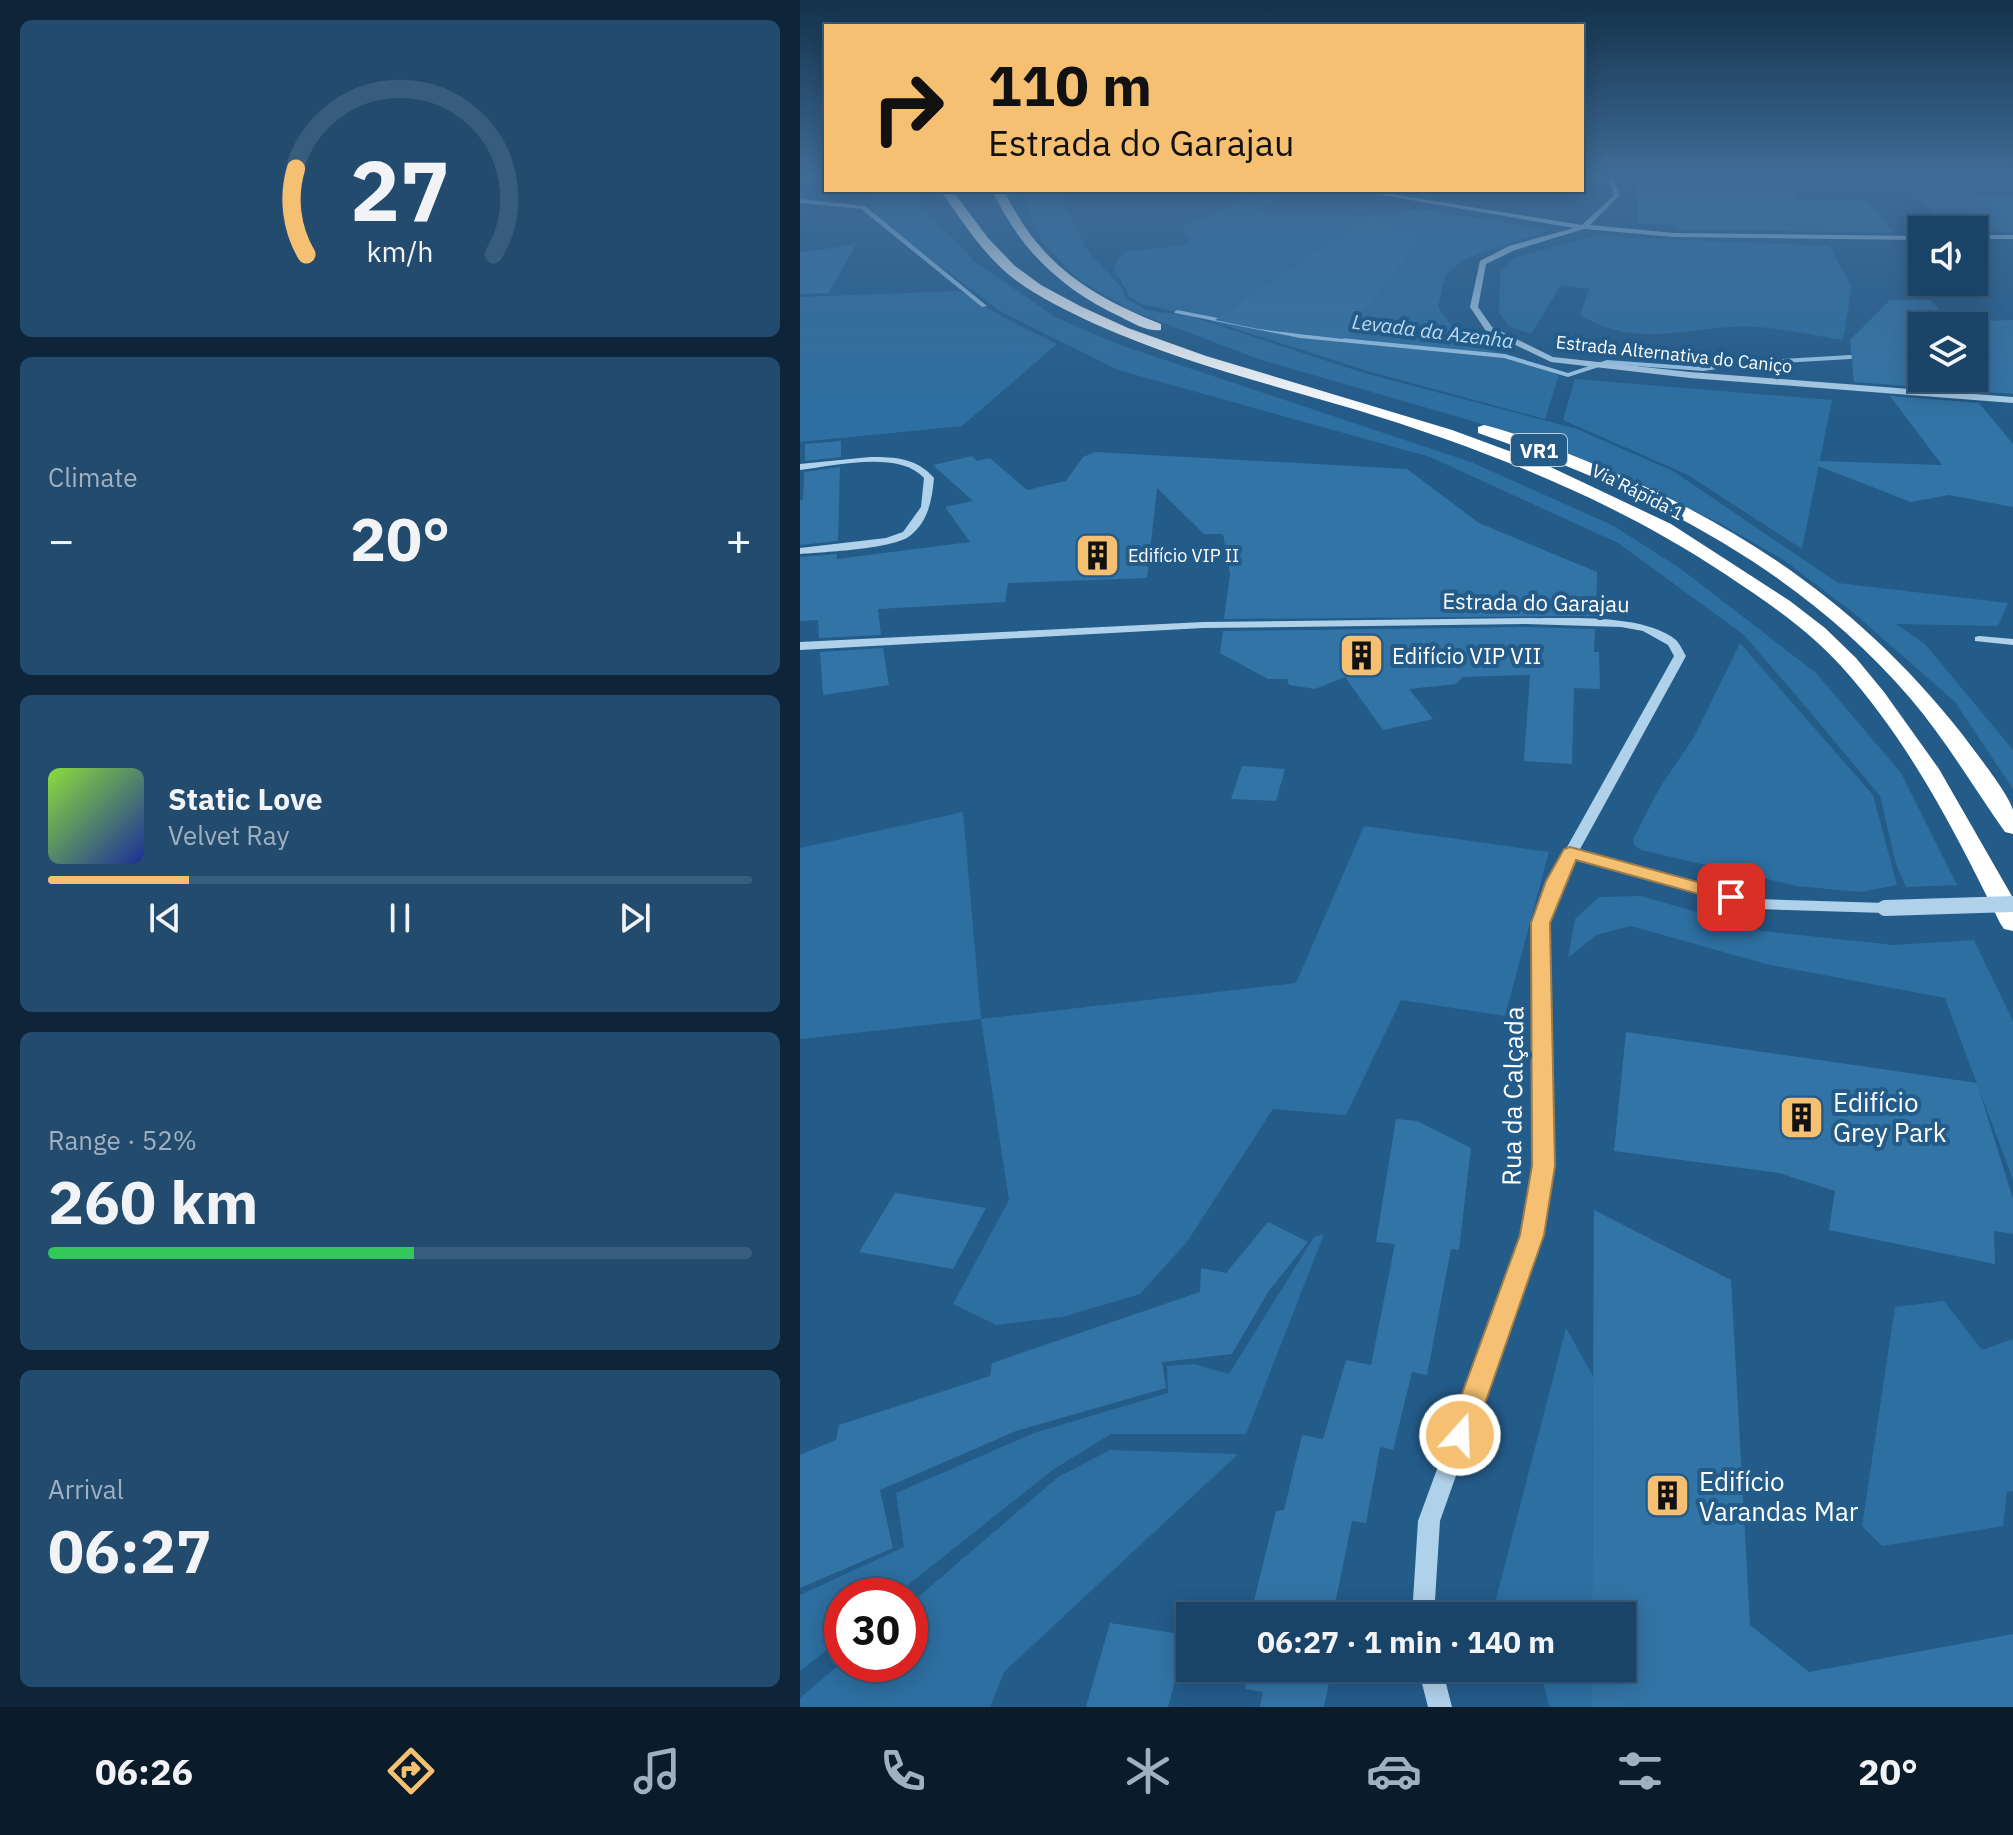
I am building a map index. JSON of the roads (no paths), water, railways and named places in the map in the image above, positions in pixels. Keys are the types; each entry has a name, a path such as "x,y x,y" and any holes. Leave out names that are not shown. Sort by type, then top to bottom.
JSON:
{"highway":[{"name":"Via Rápida 1","path":"995,256 1025,281 1115,328 1252,376 1400,418 1550,471 1609,496 1724,564 1818,632 1868,687 1940,784 2013,923"},
{"name":"Via Rápida 1","path":"1038,256 1086,295 1126,315 1270,367 1515,440 1628,486 1741,546 1848,622 1903,677 1982,776 2013,827"}],"street":[{"name":"Estrada Alternativa do Caniço","path":"1497,256 1483,263 1474,307 1489,329 1551,359 1619,368 2013,400"},
{"path":"800,467 898,460 918,466 929,478 926,507 907,534 888,541 800,551"},
{"name":"Estrada do Garajau","path":"800,646 1219,625 1526,621 1621,624 1646,628 1673,643 1680,656 1570,853"},
{"path":"1979,639 2013,642"},
{"path":"1570,853 1758,904 1885,908 2013,904"},
{"name":"Rua da Calçada","path":"1424,1602 1429,1521 1532,1235 1544,1166 1540,923 1555,881 1570,853"},
{"path":"1434,1682 1440,1707"}],"waterway":[{"path":"922,256 984,306"},
{"name":"Levada da Azenha","path":"1177,312 1300,336 1505,356 1568,375 1607,362 1703,369 1746,363 1867,356"}],"place":[{"name":"Edifício VIP II","path":"1097,555"},
{"name":"Edifício VIP VII","path":"1361,655"},
{"name":"Edifício Grey Park","path":"1802,1117"},
{"name":"Edifício Varandas Mar","path":"1668,1496"}]}
